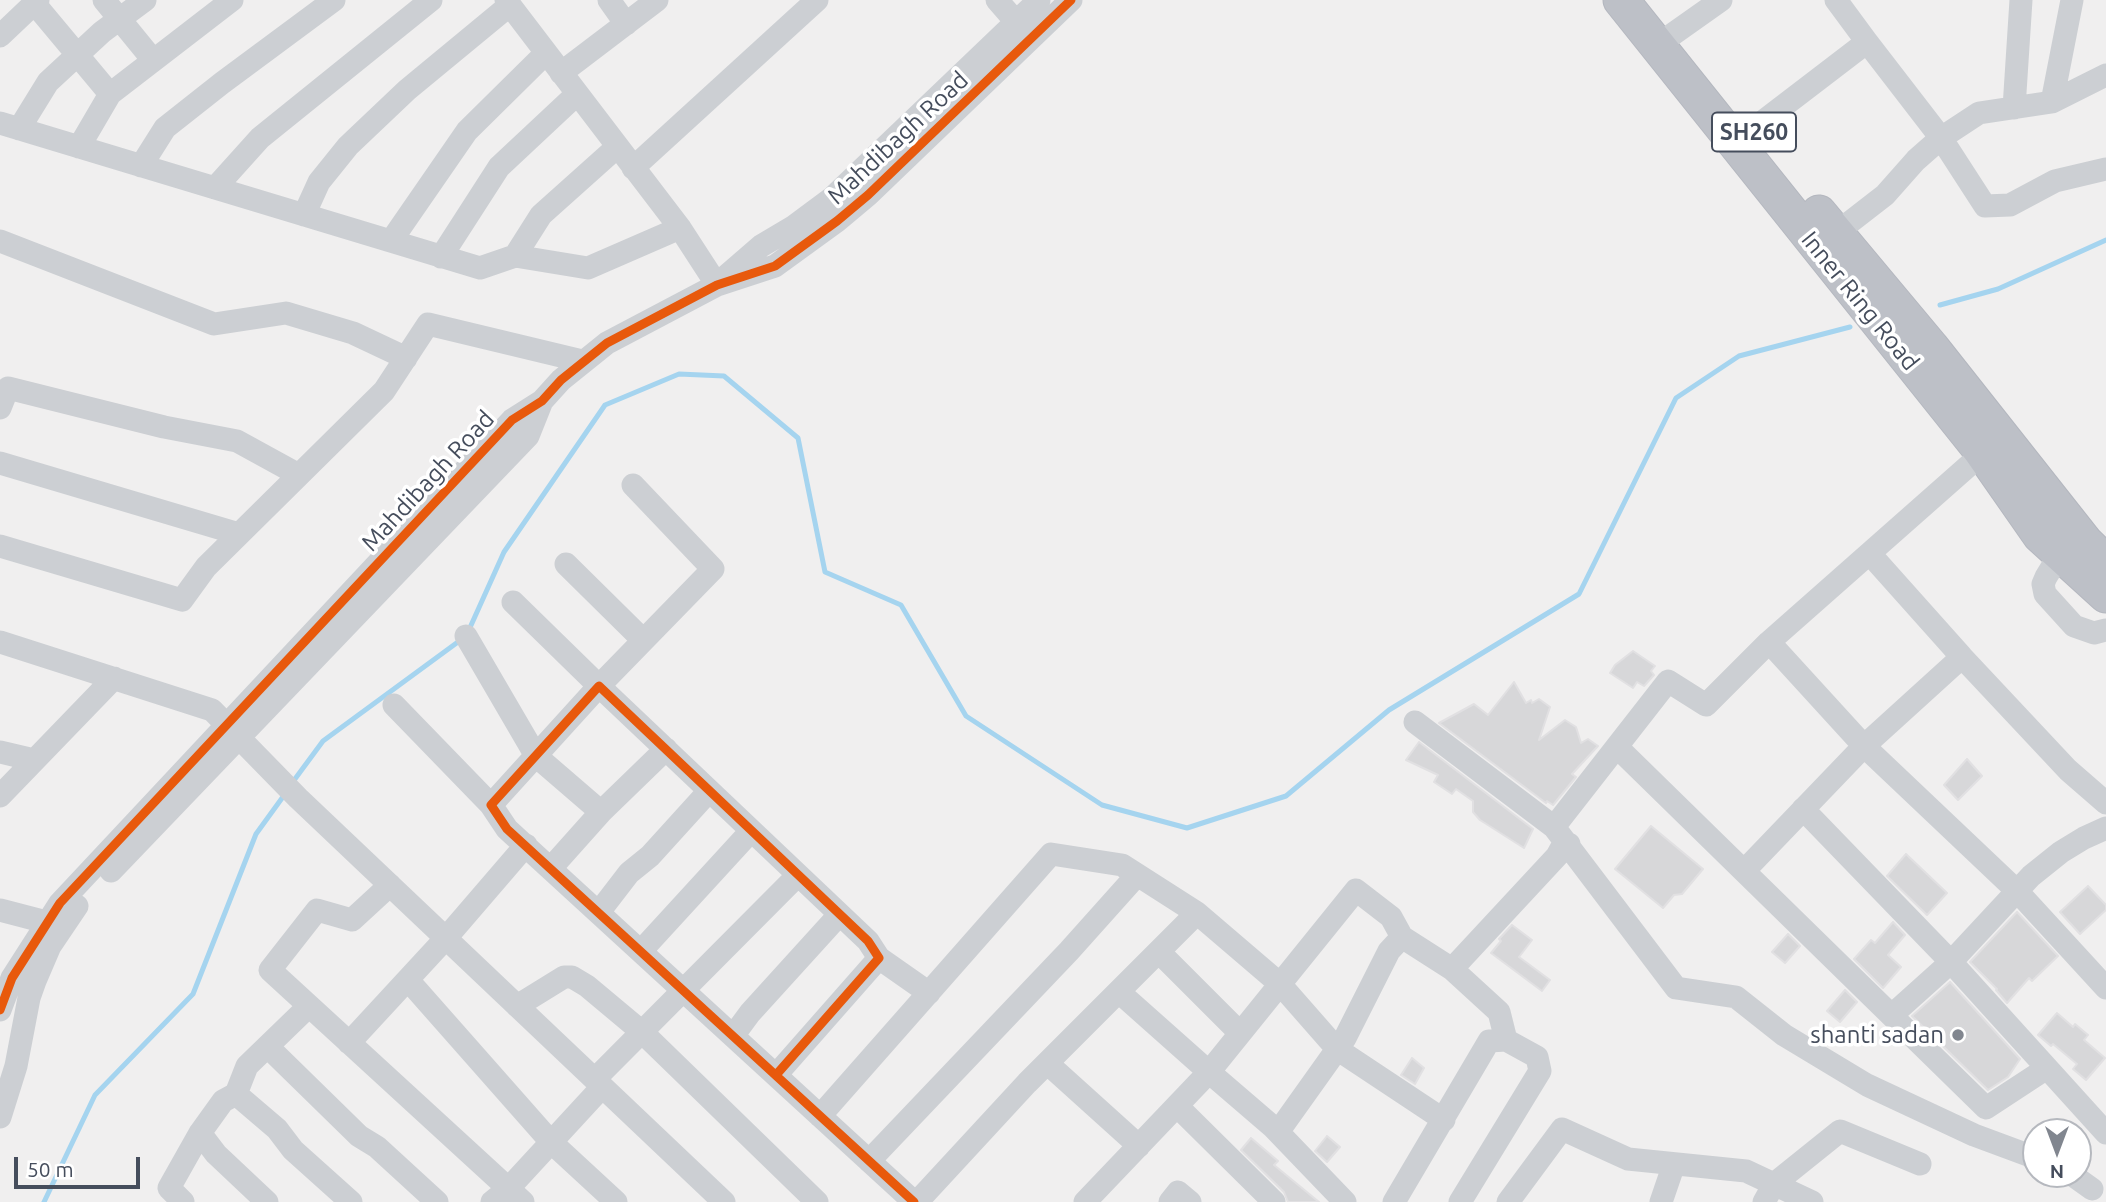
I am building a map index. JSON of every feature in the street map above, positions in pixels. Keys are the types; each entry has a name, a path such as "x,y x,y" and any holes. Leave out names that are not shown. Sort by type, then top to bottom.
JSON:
{"highway":[{"name":"Inner Ring Road","path":"1621,0 1849,268"},
{"name":"Inner Ring Road","path":"1648,0 1836,233 1849,268"},
{"name":"SH260","path":"1849,268 1920,354"},
{"name":"Inner Ring Road","path":"1920,354 2040,536 2106,595"},
{"name":"Inner Ring Road","path":"1920,354 2106,563"}],"street":[{"path":"104,0 153,60"},
{"path":"145,0 75,54 10,126 480,268 515,256 588,268 680,228"},
{"path":"79,147 110,94 232,0"},
{"path":"141,166 165,128 334,0"},
{"path":"215,188 260,138 431,0"},
{"path":"609,0 626,24"},
{"path":"561,73 657,0"},
{"path":"633,169 817,0"},
{"path":"998,0 1032,38"},
{"name":"Mahdibagh Road","path":"717,285 761,246 793,227 832,198 1039,0"},
{"name":"Mahdibagh Road","path":"0,1010 16,978 50,946 53,926 76,885 240,738 512,420 542,401 582,361 607,343 717,285 775,266 837,221 868,195 1071,0"},
{"path":"1673,34 1721,0"},
{"path":"1836,0 1941,138 1985,206 2010,205 2055,181 2106,169"},
{"path":"2014,108 2021,0"},
{"path":"2052,102 2072,0"},
{"path":"0,36 36,1 75,54 110,94"},
{"path":"304,215 318,182 348,146 407,90 508,2 680,228 717,285"},
{"path":"1752,130 1867,42"},
{"path":"391,241 467,131 546,53"},
{"path":"1836,233 1885,195 1916,160 1941,138 1979,113 2052,102 2106,75"},
{"path":"441,257 499,167 577,94"},
{"path":"515,256 541,215 617,147"},
{"path":"0,241 214,324 286,313 353,333 406,358"},
{"path":"0,546 181,600 206,568 239,534 384,391 428,324 582,361"},
{"path":"0,408 8,388 164,428 237,441 299,475"},
{"path":"1452,970 1557,856 1563,845 1562,836 1617,747 1668,681 1706,705 1769,642 1983,453"},
{"path":"0,463 239,534"},
{"path":"491,805 599,686 713,569 634,485"},
{"path":"1870,554 2068,770 2106,803"},
{"path":"2060,554 2043,584 2045,594 2074,626 2094,633 2106,630"},
{"path":"566,564 643,640"},
{"path":"513,603 867,941 879,958 929,993"},
{"path":"466,636 536,756 601,812"},
{"path":"0,642 212,710 298,798 724,1202"},
{"path":"1769,642 1864,746 2017,891 2106,988"},
{"path":"1744,871 1864,746 1962,657"},
{"path":"0,796 114,678"},
{"path":"394,705 491,805 508,829 915,1202 1047,1063 1197,913"},
{"path":"1415,722 1562,836 1676,988 1736,997 1784,1035 1867,1085 1975,1135 2022,1153"},
{"path":"1617,747 1986,1108 2047,1069"},
{"path":"551,869 601,812 666,749"},
{"path":"0,752 34,760"},
{"path":"598,912 629,873 650,856 709,790"},
{"path":"1803,809 1951,962 2106,1133"},
{"path":"1892,1014 1951,962 2017,891 2061,852 2106,828"},
{"path":"640,951 751,831"},
{"path":"349,1044 526,845"},
{"path":"820,1116 1051,854 1122,865 1197,913 1280,984 1337,1049 1444,1120"},
{"path":"390,885 352,920 317,911 270,970 507,1198 642,1032 798,875"},
{"path":"869,1161 1069,951 1137,875"},
{"path":"1085,1202 1209,1072 1356,890 1391,917 1402,937 1452,970 1499,1012 1506,1040"},
{"path":"0,909 53,926"},
{"path":"733,1036 750,1013 839,915"},
{"path":"1278,1132 1345,1038 1389,951 1402,937"},
{"path":"1159,952 1240,1033"},
{"path":"776,1075 879,958"},
{"path":"517,1006 564,977 572,977 587,986 642,1032 817,1202"},
{"name":"Mahdibagh Road","path":"0,1117 16,1066 16,978"},
{"path":"408,980 551,1143 616,1202"},
{"path":"1119,992 1278,1132 1345,1202"},
{"path":"183,1202 169,1188 200,1133 223,1101 236,1094 247,1066 309,1006"},
{"path":"1394,1202 1489,1041 1506,1040 1537,1057 1540,1071 1460,1202"},
{"path":"268,1047 359,1136 377,1147 437,1202"},
{"path":"1047,1063 1139,1146"},
{"path":"236,1094 351,1202"},
{"path":"1177,1106 1274,1202"},
{"path":"1508,1202 1562,1129 1628,1159 1746,1171 1769,1193 1812,1202"},
{"path":"1769,1193 1840,1131 1920,1164"},
{"path":"200,1133 216,1154 267,1202"},
{"path":"1661,1202 1674,1164"},
{"path":"1170,1202 1178,1192 1190,1202"}],"building":[{"path":"1633,651 1655,666 1651,671 1654,675 1644,686 1637,682 1633,688 1610,673 1615,665"},
{"path":"1514,682 1526,703 1539,699 1550,707 1539,740 1565,720 1576,727 1581,743 1588,739 1598,746 1572,774 1576,777 1553,805 1547,801 1546,803 1439,723 1474,704 1488,715"},
{"path":"1419,742 1533,829 1524,848 1480,820 1473,812 1473,801 1456,789 1452,794 1434,782 1438,775 1406,760"},
{"path":"1967,759 1982,776 1958,800 1944,785"},
{"path":"1651,826 1703,869 1682,894 1674,895 1663,908 1615,869"},
{"path":"1906,854 1947,893 1927,915 1887,876"},
{"path":"2088,886 2106,905 2106,910 2080,934 2060,912"},
{"path":"2017,912 2058,956 2032,981 2029,978 2007,1003 1970,962"},
{"path":"1893,922 1905,935 1888,955 1901,967 1883,988 1854,959 1871,940 1875,943"},
{"path":"1512,925 1532,940 1519,957 1550,980 1542,991 1491,953"},
{"path":"1788,934 1800,946 1785,963 1772,952"},
{"name":"shanti sadan","path":"1950,982 2020,1059 2008,1077 1988,1090 1912,1016"},
{"path":"1845,990 1857,1002 1840,1022 1827,1011"},
{"path":"2057,1013 2073,1027 2075,1024 2088,1035 2084,1040 2105,1058 2086,1080 2073,1069 2077,1064 2038,1035"},
{"path":"1412,1058 1424,1068 1415,1084 1401,1075"},
{"path":"1327,1136 1340,1147 1327,1162 1315,1151"},
{"path":"1251,1138 1278,1161 1274,1165 1319,1202 1288,1202 1284,1192 1241,1150"}],"waterway":[{"path":"1940,305 1998,289 2106,240"},
{"path":"468,632 504,552 605,405 679,374 724,376 798,438 825,572 901,605 966,716 1102,805 1187,828 1286,796 1389,710 1579,594 1676,398 1739,356 1850,327"},
{"path":"292,783 323,741 462,639"},
{"path":"44,1202 95,1095 193,994 256,834 285,794"}],"cycle path":[{"path":"0,1010 12,978 60,903 512,420 542,401 561,380 607,343 717,285 775,266 837,221 868,195 1071,0"},
{"path":"776,1075 879,958 868,941 599,686 491,805 507,829 914,1202"}],"place":[{"name":"shanti sadan","path":"1958,1035"}]}
